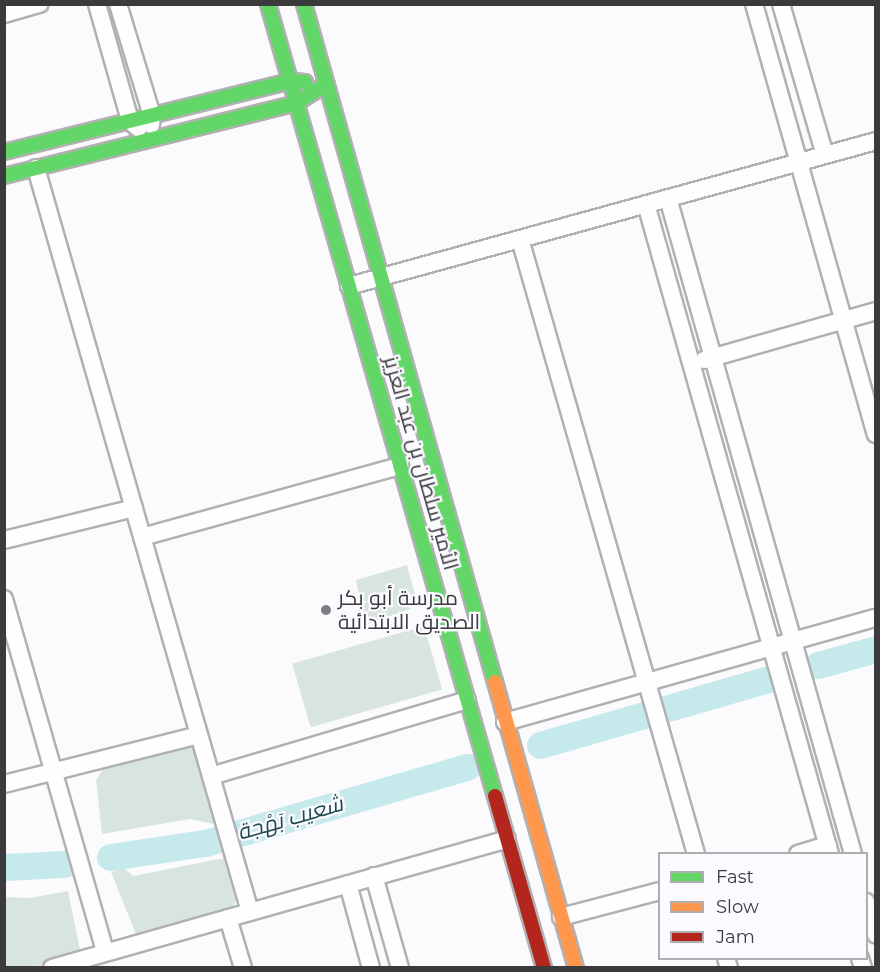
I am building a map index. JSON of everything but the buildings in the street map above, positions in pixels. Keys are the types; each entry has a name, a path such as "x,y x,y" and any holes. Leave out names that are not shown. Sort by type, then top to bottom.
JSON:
{"street":[{"path":"4,14 40,4"},
{"path":"97,4 130,121 150,138"},
{"path":"118,4 152,116 150,138"},
{"name":"الأمير سلطان بن عبد العزيز","path":"268,4 544,968"},
{"name":"الأمير سلطان بن عبد العزيز","path":"304,4 576,968"},
{"path":"754,4 876,434"},
{"path":"782,4 825,155"},
{"path":"5,150 290,81 327,84"},
{"path":"4,176 296,103 327,84"},
{"path":"349,286 876,141"},
{"path":"36,168 250,912"},
{"path":"668,198 852,852"},
{"path":"646,204 829,850 814,852"},
{"path":"520,239 695,852"},
{"path":"691,364 876,311"},
{"path":"142,537 400,466"},
{"path":"4,540 134,508"},
{"path":"4,599 105,952"},
{"path":"505,722 649,690 772,648 876,618"},
{"path":"211,776 467,700"},
{"path":"4,784 199,735"},
{"path":"52,968 507,839"},
{"path":"374,876 400,968"},
{"path":"348,884 371,968"},
{"path":"561,917 658,892"},
{"path":"868,906 876,934"},
{"path":"228,918 243,968"}],"shaded area":[{"path":"407,565 418,606 365,625 356,580"},
{"path":"424,626 442,689 310,727 292,664"},
{"path":"187,745 195,747 214,824 190,819 102,834 96,780 104,768"},
{"path":"224,858 236,900 232,911 138,939 111,872 124,868 133,876"},
{"path":"68,891 80,950 52,965 5,967 4,897 29,898"}],"waterway":[{"name":"شعيب بَهْجة","path":"818,665 876,649"},
{"name":"شعيب بَهْجة","path":"540,745 768,679"},
{"name":"شعيب بَهْجة","path":"110,857 205,843 467,767"},
{"name":"شعيب بَهْجة","path":"4,867 64,864"}],"traffic: fast":[{"path":"268,4 495,796"},
{"path":"304,4 495,682"},
{"path":"4,152 290,81 305,82"},
{"path":"4,176 296,103 327,84"}],"traffic: slow":[{"path":"495,682 576,968"}],"traffic: jam":[{"path":"495,796 544,968"}],"place":[{"name":"مدرسة أبو بكر الصديق الابتدائية","path":"326,610"}]}
